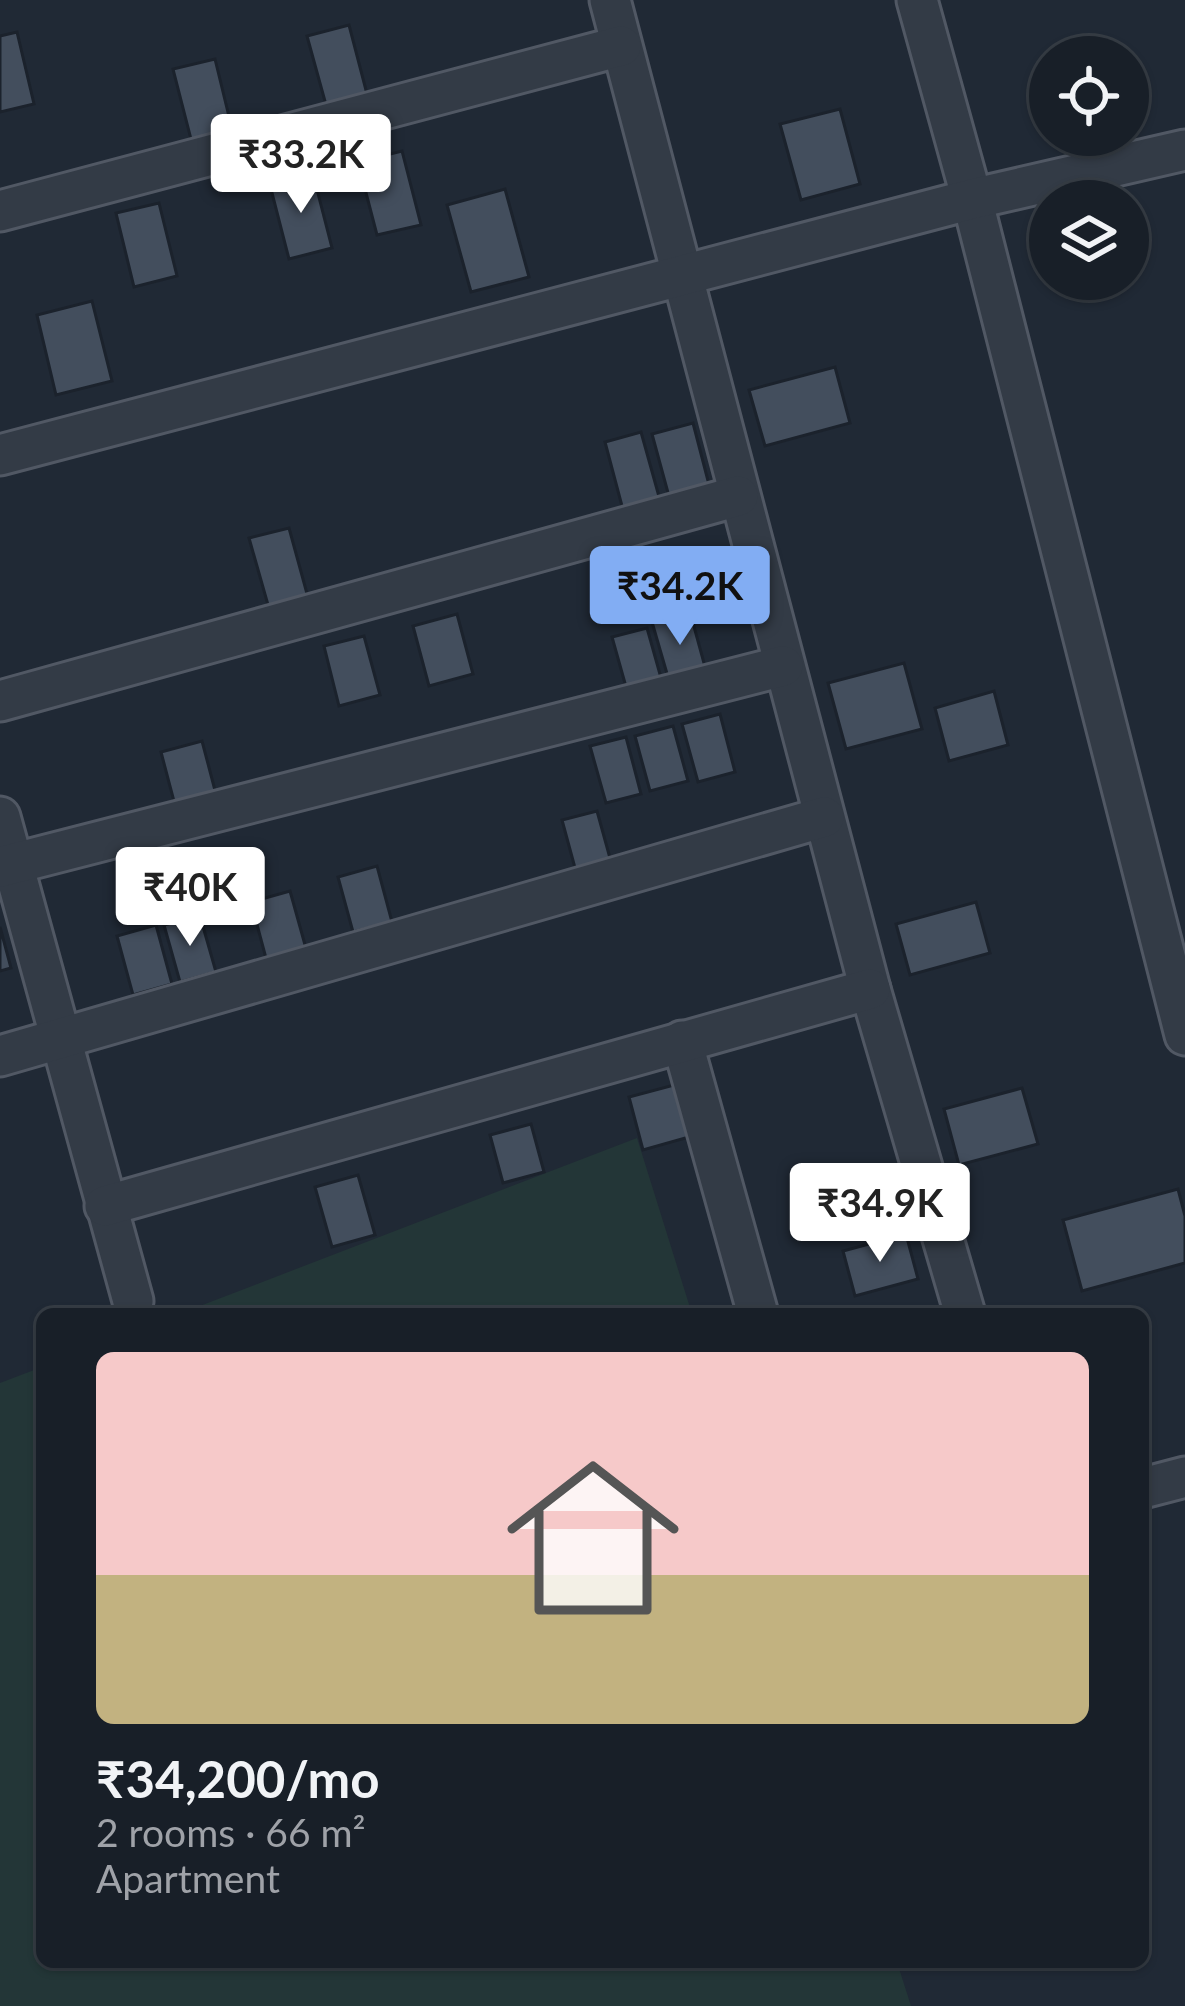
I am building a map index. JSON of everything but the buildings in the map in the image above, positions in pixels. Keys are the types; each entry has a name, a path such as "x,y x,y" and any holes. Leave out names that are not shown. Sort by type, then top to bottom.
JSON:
{"street":[{"path":"610,0 783,666 963,1308"},
{"path":"916,0 972,199 1185,1035"},
{"path":"0,211 621,46"},
{"path":"0,455 972,199 1185,150"},
{"path":"0,701 738,496"},
{"path":"5,866 783,666"},
{"path":"0,817 5,866 61,1037 133,1301"},
{"path":"0,1056 824,817"},
{"path":"106,1206 871,989"},
{"path":"682,1041 756,1308"},
{"path":"1149,1486 1185,1477"}],"shaded area":[{"path":"637,1138 690,1308 195,1308"},
{"path":"36,1369 36,1968 899,1968 911,2006 0,2006 0,1383"}]}
